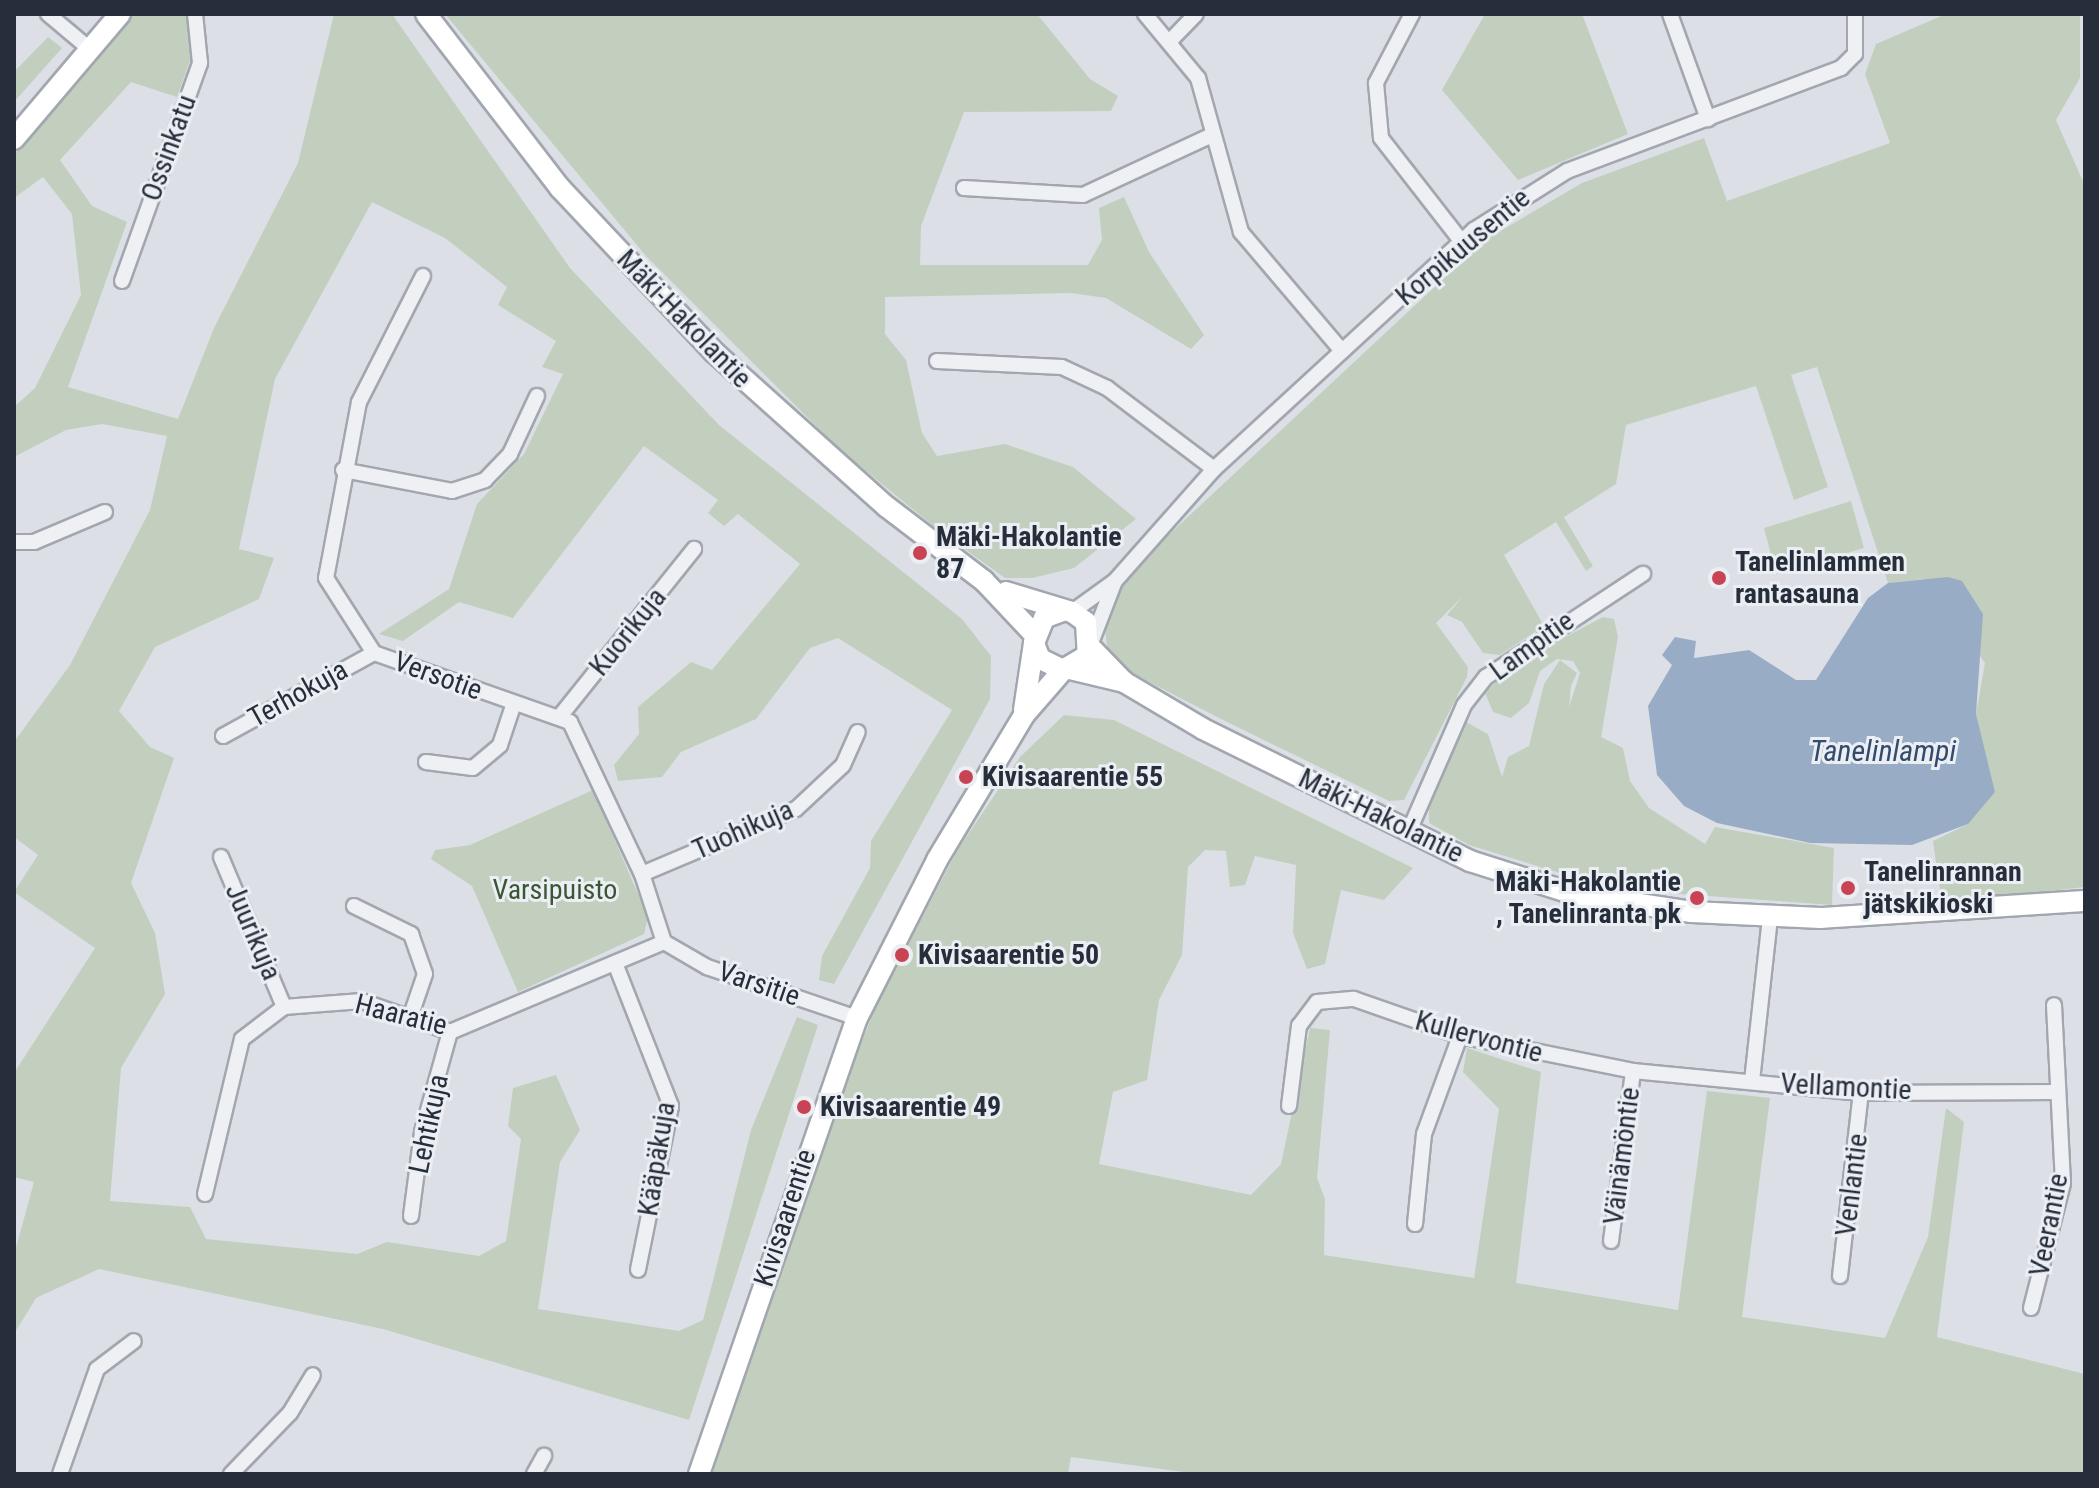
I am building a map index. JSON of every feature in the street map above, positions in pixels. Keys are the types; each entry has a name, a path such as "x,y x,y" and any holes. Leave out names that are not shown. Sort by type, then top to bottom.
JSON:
{"street":[{"path":"48,14 92,51"},
{"path":"14,139 92,51 120,14"},
{"name":"Ossinkatu","path":"122,281 200,63 195,14"},
{"name":"Mäki-Hakolantie","path":"426,14 560,188 714,352 875,497 984,581 1034,639"},
{"path":"1145,14 1198,78 1241,232 1342,351"},
{"path":"1170,41 1196,14"},
{"path":"1412,14 1376,83 1381,138 1462,242"},
{"path":"1670,14 1708,119"},
{"name":"Korpikuusentie","path":"1067,611 1115,581 1214,469 1462,242 1567,171 1852,61 1860,34 1855,14"},
{"path":"964,188 1083,195 1212,135"},
{"name":"Versotie","path":"423,276 359,402 343,470 326,578 374,653 514,703 561,715"},
{"path":"937,361 1062,367 1130,404 1214,469"},
{"path":"343,470 452,491 485,480 510,454 537,396"},
{"path":"16,548 105,512"},
{"name":"Kuorikuja","path":"561,715 694,549"},
{"name":"Lampitie","path":"1409,831 1464,705 1486,677 1643,574"},
{"name":"Mäki-Hakolantie","path":"984,581 1067,611"},
{"name":"Korpikuusentie","path":"1092,643 1115,581"},
{"path":"1067,611 1092,643 1067,669 1040,659 1034,639 1044,618 1067,611"},
{"name":"Kivisaarentie","path":"1024,715 1034,639"},
{"name":"Mäki-Hakolantie","path":"1092,643 1124,682"},
{"name":"Terhokuja","path":"223,736 374,653"},
{"name":"Mäki-Hakolantie","path":"1067,669 1124,682 1470,861 1574,894 1770,917 1918,917 2085,901"},
{"name":"Kivisaarentie","path":"699,1474 857,1018 916,897 1024,715 1067,669"},
{"path":"426,762 473,768 500,745 514,703"},
{"path":"561,715 588,753 642,874 664,942"},
{"name":"Tuohikuja","path":"642,874 796,809 843,765 858,732"},
{"name":"Juurikuja","path":"221,857 284,1007"},
{"path":"354,906 411,934 425,974 411,1015"},
{"name":"Vellamontie","path":"1770,917 1752,1081 1861,1093 2057,1092"},
{"name":"Varsitie","path":"664,942 707,967 857,1018"},
{"name":"Haaratie","path":"284,1007 362,1001 411,1015 450,1032 664,942"},
{"name":"Kääpäkuja","path":"615,963 671,1106 638,1270"},
{"name":"Kullervontie","path":"1289,1106 1299,1026 1317,1002 1354,999 1460,1036 1633,1071 1752,1081"},
{"name":"Veerantie","path":"2031,1308 2063,1183 2054,1005"},
{"path":"205,1194 242,1039 284,1007"},
{"name":"Lehtikuja","path":"411,1216 422,1132 450,1032"},
{"path":"1415,1224 1424,1134 1460,1036"},
{"name":"Väinämöntie","path":"1611,1241 1633,1071"},
{"name":"Venlantie","path":"1840,1276 1861,1093"},
{"path":"60,1474 97,1369 134,1341"},
{"path":"231,1474 290,1413 313,1375"},
{"path":"534,1474 544,1456"}],"green space":[{"path":"133,14 186,14 192,55 177,97 131,82 60,160 92,206 127,222 68,387 178,419 214,328 298,163 334,14 392,14 570,268 719,425 962,619 991,656 990,699 834,984 819,980 822,956 870,868 871,841 952,710 838,638 810,648 756,719 681,752 662,777 618,781 614,765 639,734 638,707 691,662 712,670 800,564 738,514 724,526 708,513 718,500 644,446 513,618 459,602 403,641 379,634 449,589 477,504 524,454 563,374 542,367 556,341 498,305 507,287 445,238 372,202 275,379 239,549 274,558 259,599 155,647 119,711 150,747 174,758 131,883 155,933 165,994 121,1068 110,1201 190,1207 206,1239 357,1254 387,1242 479,1256 506,1241 521,1139 508,1126 513,1088 556,1075 580,1130 560,1162 538,1309 679,1331 703,1320 751,1130 797,1017 818,1025 689,1420 383,1329 99,1269 36,1298 14,1334 14,1255 34,1182 14,1177 14,1073 95,948 14,892 38,855 14,837 14,742 70,665 150,510 167,436 102,424 66,430 14,457 14,407 35,388 81,295 72,214 43,177 14,198 14,155"},
{"path":"445,14 1037,14 1090,79 1118,96 1111,111 964,112 921,226 920,265 1088,265 1102,240 1099,208 1124,197 1149,252 1204,335 1191,349 1106,298 1071,293 885,297 885,334 906,360 922,433 937,456 1005,444 1073,467 1136,519 1074,568 1032,578 1005,578 942,533 839,449 646,256"},
{"path":"1485,14 1582,14 1628,134 1518,180 1442,90"},
{"path":"1946,14 2080,14 2080,78 2056,120 2085,186 2085,887 1942,903 1933,841 1968,824 1983,749 1976,714 1985,663 1925,579 1888,583 1817,367 1791,375 1828,487 1794,500 1756,386 1626,425 1616,484 1564,517 1593,566 1586,571 1556,522 1504,555 1544,626 1500,655 1483,653 1462,622 1447,615 1463,596 1436,623 1468,667 1467,677 1404,800 1389,801 1219,718 1126,670 1107,647 1105,628 1118,592 1146,556 1485,240 1582,183 1704,138 1727,201 1890,143 1865,74 1876,44"},
{"path":"48,37 62,48 14,102 14,72"},
{"path":"1851,501 1864,548 1776,574 1764,528"},
{"name":"Tanelinlampi","path":"1603,617 1614,619 1618,637 1601,737 1623,748 1630,781 1649,808 1705,844 1715,827 1834,848 1832,905 1612,889 1469,845 1429,823 1429,805 1466,722 1488,734 1502,777 1508,757 1529,746 1544,684 1560,660 1577,673 1571,686 1569,707 1580,673 1573,661 1557,659 1540,671 1529,703 1511,718 1493,712 1485,693 1516,663"},
{"path":"1064,715 1114,720 1413,868 1384,900 1341,890 1325,964 1307,969 1293,933 1296,865 1255,856 1245,885 1230,887 1226,851 1205,850 1188,867 1182,955 1159,1000 1147,1080 1113,1092 1099,1164 1251,1195 1281,1164 1310,1028 1330,1030 1317,1178 1325,1199 1324,1255 1474,1278 1499,1109 1463,1072 1467,1048 1541,1072 1516,1283 1678,1310 1707,1091 1770,1098 1742,1317 1885,1338 1928,1237 1946,1108 1964,1122 1937,1337 2085,1374 2085,1474 1199,1474 1071,1457 1068,1474 706,1474 822,1139 878,1002 957,851 1020,757"},
{"name":"Varsipuisto","path":"593,790 648,917 644,934 518,992 472,886 431,859 435,850 470,845"}],"water":[{"name":"Tanelinlampi","path":"1948,577 1962,581 1983,614 1976,714 1995,792 1968,824 1912,845 1810,843 1717,823 1684,806 1657,775 1648,706 1672,665 1662,655 1675,637 1696,641 1694,658 1749,650 1796,680 1816,680 1868,598 1888,583"}],"place":[{"name":"Mäki-Hakolantie 87","path":"920,553"},
{"name":"Tanelinlammen rantasauna","path":"1719,578"},
{"name":"Kivisaarentie 55","path":"966,777"},
{"name":"Tanelinrannan jätskikioski","path":"1848,888"},
{"name":"Mäki-Hakolantie , Tanelinranta pk","path":"1697,898"},
{"name":"Kivisaarentie 50","path":"902,955"},
{"name":"Kivisaarentie 49","path":"804,1107"}]}
